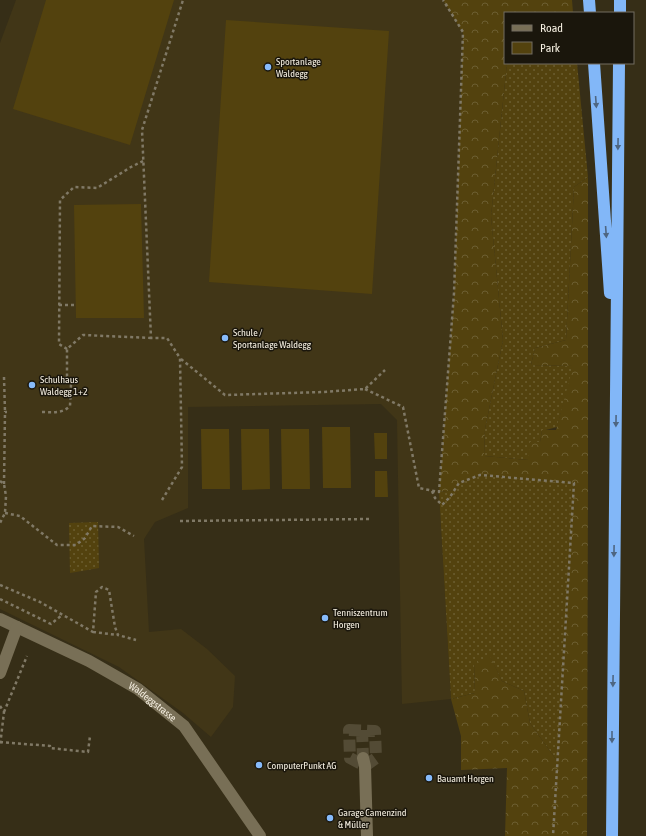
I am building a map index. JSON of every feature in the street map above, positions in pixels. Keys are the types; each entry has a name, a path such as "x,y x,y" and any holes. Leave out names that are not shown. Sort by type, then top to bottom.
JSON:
{"highway":[{"path":"589,0 590,12"},
{"path":"620,0 620,12"},
{"path":"594,64 616,382"},
{"path":"612,836 619,64"}],"street":[{"name":"Waldeggstrasse","path":"0,619 89,661 138,689 184,726 260,836"},
{"path":"0,673 17,627"},
{"path":"363,758 365,766 366,836"}],"path":[{"path":"151,338 142,130 183,0"},
{"path":"67,349 83,336 168,338 180,358 225,395 365,390 402,407 419,488 439,492 454,293 463,32 443,0"},
{"path":"67,349 59,344 60,200 74,187 97,188 143,161"},
{"path":"59,306 75,305"},
{"path":"42,412 62,412 70,406 71,384 67,376 67,349"},
{"path":"162,500 182,467 180,358"},
{"path":"365,390 385,370"},
{"path":"0,523 6,513 4,484 4,425 6,412 4,377"},
{"path":"0,424 4,425"},
{"path":"432,491 435,498 442,505 450,497 459,483 480,475 574,483 553,836"},
{"path":"0,481 4,484"},
{"path":"6,513 20,516 57,545 76,545 85,538 92,526 118,527 134,536"},
{"path":"180,522 371,519"},
{"path":"0,585 40,602 93,632 118,635 136,640"},
{"path":"93,632 96,592 102,587 109,590 115,627 118,635"},
{"path":"0,599 51,624 62,615"},
{"path":"0,746 4,712 27,656"},
{"path":"0,706 4,712"},
{"path":"0,742 50,746 50,748 88,752 90,736"}],"shaded area":[{"name":"Schule / Sportanlage Waldegg","path":"16,0 443,0 463,32 454,293 439,492 451,699 402,704 397,420 381,404 188,407 188,508 155,522 144,539 149,632 181,629 207,649 235,676 233,707 211,737 183,713 119,667 0,609 0,43"}],"green space":[{"path":"46,0 174,0 130,145 13,109"},
{"path":"443,0 572,0 573,12 504,12 504,64 507,64 491,216 503,340 485,429 484,456 528,460 530,442 540,442 542,430 556,430 573,366 531,365 535,348 566,340 574,187 588,177 587,836 505,836 507,768 461,770 461,736 451,699 475,693 474,663 490,656 502,681 524,691 530,723 557,761 574,483 480,475 459,483 455,490 439,492 454,293 463,33"},
{"path":"226,20 389,31 372,294 209,282"},
{"path":"507,64 577,64 588,177 574,187 566,340 535,348 531,365 574,366 557,427 542,431 540,442 529,460 484,456 485,429 503,340 491,216"},
{"path":"141,204 144,318 76,318 74,205"},
{"path":"322,427 350,427 351,488 323,488"},
{"path":"201,429 229,429 230,489 202,489"},
{"path":"241,429 269,429 270,489 242,490"},
{"path":"281,429 309,429 310,489 282,489"},
{"path":"374,433 387,433 387,459 375,459"},
{"path":"375,471 387,471 388,497 375,497"},
{"path":"480,475 574,483 557,761 530,723 524,691 502,681 490,657 474,664 475,693 451,699 439,492 455,490 459,483"},
{"path":"98,522 99,568 70,573 69,523"}],"tunnel":[{"path":"349,730 375,731 376,758 365,766 350,758 349,730"},
{"path":"362,730 363,758"}],"place":[{"name":"Sportanlage Waldegg","path":"268,67"},
{"name":"Schule / Sportanlage Waldegg","path":"225,338"},
{"name":"Schulhaus Waldegg 1+2","path":"32,385"},
{"name":"Tenniszentrum Horgen","path":"325,618"},
{"name":"ComputerPunkt AG","path":"259,765"},
{"name":"Bauamt Horgen","path":"429,778"},
{"name":"Garage Camenzind & Müller","path":"330,818"}]}
